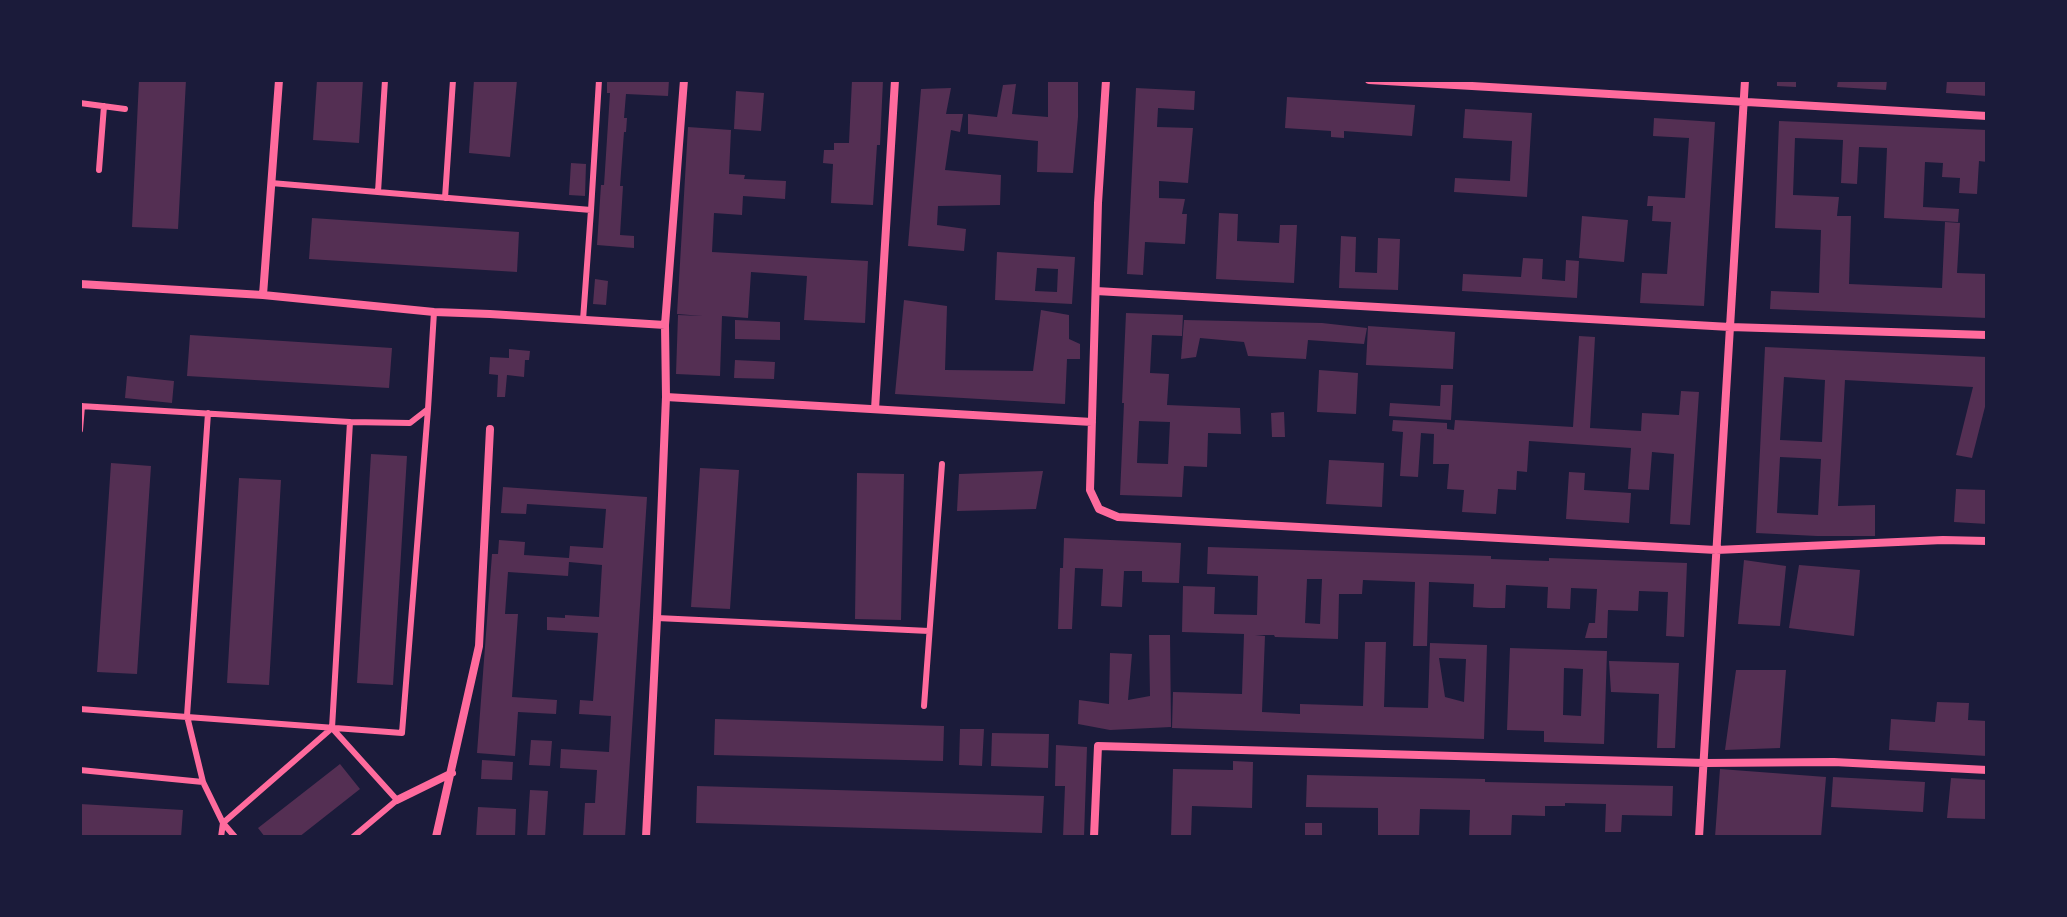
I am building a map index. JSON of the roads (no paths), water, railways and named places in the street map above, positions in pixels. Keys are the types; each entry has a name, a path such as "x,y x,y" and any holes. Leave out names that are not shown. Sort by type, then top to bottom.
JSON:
{"street":[{"path":"263,295 279,80"},
{"path":"646,837 666,397 665,325 684,80"},
{"path":"875,409 895,80"},
{"path":"1106,80 1098,203 1090,490 1099,509 1118,517 1716,550 1943,540 1987,541"},
{"path":"1369,80 1987,116"},
{"path":"1699,837 1745,80"},
{"path":"80,284 263,295 434,312 665,325"},
{"path":"1096,291 1730,327 1987,335"},
{"path":"666,397 1092,422"},
{"path":"436,837 479,646 490,429"},
{"path":"1094,837 1098,746 1705,763 1834,762 1987,770"},
{"path":"397,800 452,773"}],"lane":[{"path":"378,192 385,80"},
{"path":"445,198 453,80"},
{"path":"583,320 599,80"},
{"path":"80,103 125,109"},
{"path":"99,170 104,106"},
{"path":"271,183 591,210"},
{"path":"80,709 402,733 434,312"},
{"path":"80,430 81,406 410,423 428,409"},
{"path":"208,413 187,716 203,782 223,823 235,837"},
{"path":"350,422 332,728 397,800 353,837"},
{"path":"924,706 942,464"},
{"path":"657,618 929,631"},
{"path":"221,837 223,823 332,728"},
{"path":"80,770 203,782"}]}
